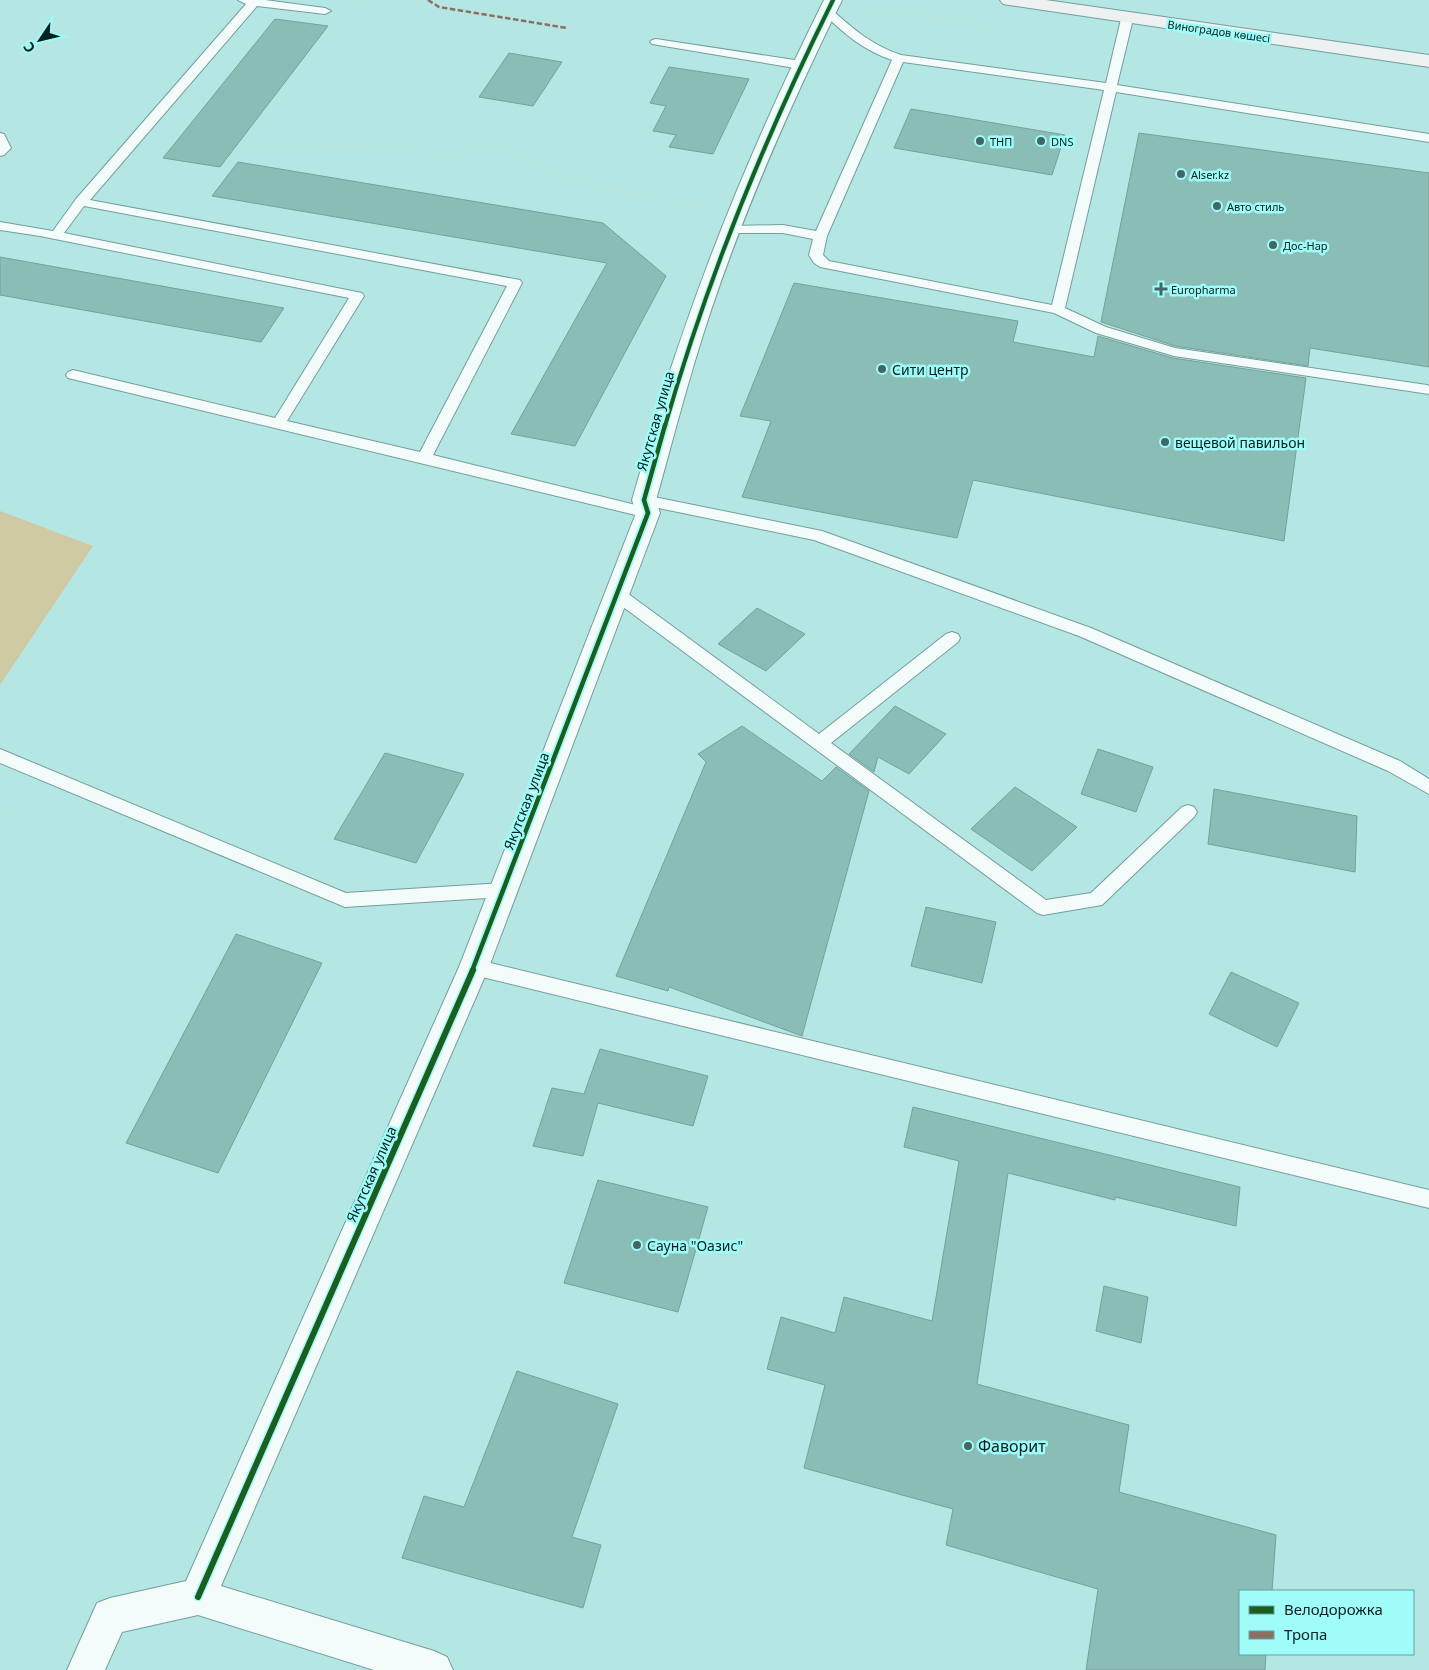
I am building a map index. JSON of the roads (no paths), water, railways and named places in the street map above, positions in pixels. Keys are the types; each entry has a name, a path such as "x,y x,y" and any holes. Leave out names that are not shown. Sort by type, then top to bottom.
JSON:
{"main road":[{"name":"Виноградов көшесі","path":"1009,0 1429,61"}],"street":[{"name":"Якутская улица","path":"198,1597 474,967 617,594 646,506 684,360 734,222 801,65 830,6"},
{"path":"86,1670 110,1616 198,1597 434,1670"}],"lane":[{"path":"56,235 81,202 249,1 325,11"},
{"path":"830,6 842,26 878,52 900,58 1109,87 1429,138"},
{"path":"1058,310 1109,87 1127,18"},
{"path":"656,42 801,65"},
{"path":"900,58 820,236 816,255 825,264 1058,310 1101,330 1174,352 1427,390"},
{"path":"0,137 4,148 0,152"},
{"path":"81,202 514,283 424,458"},
{"path":"734,222 820,236"},
{"path":"0,226 56,235 357,296 279,423"},
{"path":"73,375 424,458 646,506 817,535 1085,632 1394,766 1429,788"},
{"path":"617,594 1043,908 1096,900 1188,812"},
{"path":"819,743 952,638"},
{"path":"0,756 345,900 503,890"},
{"path":"474,967 1429,1199"}],"place":[{"name":"ТНП","path":"980,141"},
{"name":"DNS","path":"1041,141"},
{"name":"Alser.kz","path":"1181,174"},
{"name":"Авто стиль","path":"1217,206"},
{"name":"Дос-Нар","path":"1273,245"},
{"name":"Europharma","path":"1161,289"},
{"name":"Сити центр","path":"882,369"},
{"name":"вещевой павильон","path":"1165,442"},
{"name":"Сауна \"Оазис\"","path":"637,1245"},
{"name":"Фаворит","path":"968,1446"}]}
